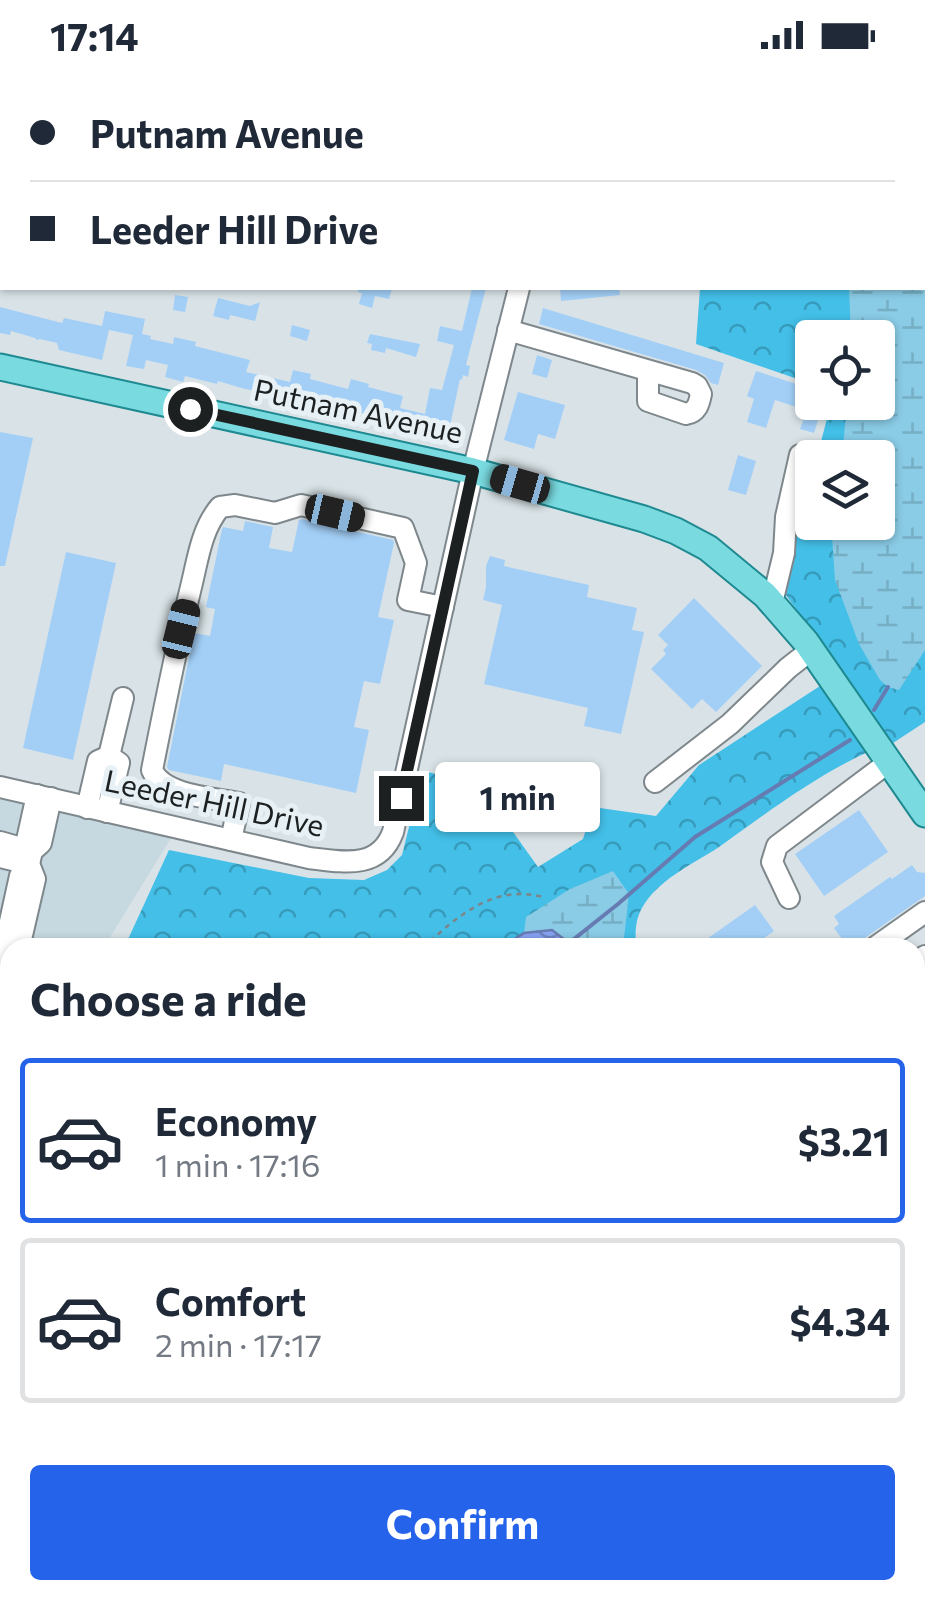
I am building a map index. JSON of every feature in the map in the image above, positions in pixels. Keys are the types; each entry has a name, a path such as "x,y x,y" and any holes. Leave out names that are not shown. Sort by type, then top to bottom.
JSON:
{"main road":[{"name":"Putnam Avenue","path":"0,367 473,471 676,531 723,560 772,603 811,650 925,814"}],"street":[{"name":"Leeder Hill Drive","path":"0,787 310,858 364,860 388,846 518,290"},
{"path":"508,330 648,371"},
{"path":"772,603 795,477"},
{"path":"231,840 239,804 168,788 152,770 202,540 220,507 235,505 275,513 301,505 402,528 416,564 408,600 443,607"},
{"path":"416,564 451,570"},
{"path":"655,782 730,724 811,650"},
{"path":"97,810 98,761 109,756 123,698"},
{"path":"789,898 772,862 776,846 889,762"},
{"path":"21,938 35,879 27,840 44,796"},
{"path":"0,842 30,857"},
{"path":"0,858 30,857"},
{"path":"6,938 20,876 30,857"},
{"path":"888,938 925,912"}],"path":[{"path":"433,938 476,904 510,894 544,897"}],"shaded area":[{"path":"0,796 174,833 110,938 0,938"}],"green space":[{"path":"700,290 925,290 925,722 893,743 783,591 796,540 895,540 895,440 821,440 827,420 895,420 895,320 795,320 795,378 696,344"},
{"path":"849,290 925,290 925,650 899,690 880,680 859,644 835,580 832,540 895,540 895,440 844,440 845,420 895,420 895,320 850,320"},
{"path":"823,684 870,751 811,783 660,886 639,914 636,938 546,938 524,933 517,938 129,938 169,850 309,878 364,880 387,870 402,855 423,771 445,776 460,762 509,775 503,818 538,867 583,839 593,807 656,816 699,765"},
{"path":"613,871 629,894 624,938 546,938 524,933 526,917 570,889"}],"water":[{"path":"552,930 562,938 516,938 524,933"}],"building":[{"path":"391,290 389,299 375,296 372,308 359,304 362,293 358,292"},
{"path":"472,290 485,290 466,365 470,366 468,377 463,375 460,379 447,440 427,435 429,430 361,413 360,417 344,412 345,408 310,399 185,376 183,382 165,377 168,365 146,360 144,369 126,366 133,335 109,330 102,360 59,350 57,343 11,331 10,335 0,333 0,307 62,323 64,318 102,326 105,311 145,319 142,334 151,336 150,339 173,344 174,337 250,360 246,372 290,382 293,370 348,389 351,379 403,396 400,408 425,414 430,388 442,390 454,345 437,341 440,326 462,331"},
{"path":"560,290 619,290 620,295 561,301"},
{"path":"175,295 188,297 185,312 173,310"},
{"path":"218,298 250,306 260,302 255,321 230,315 229,320 213,316"},
{"path":"543,308 724,363 718,385 696,370 539,324"},
{"path":"292,325 310,330 307,341 290,336"},
{"path":"370,334 420,344 416,357 386,348 385,353 371,350 372,344 367,343"},
{"path":"537,355 552,360 547,378 532,374"},
{"path":"756,371 795,384 795,407 775,400 766,428 747,422 754,399 747,396"},
{"path":"518,392 565,405 555,439 538,434 534,449 504,440"},
{"path":"803,420 818,420 814,433 800,429"},
{"path":"0,432 33,438 5,566 0,566"},
{"path":"738,455 756,461 746,495 728,490"},
{"path":"302,519 394,543 378,617 394,620 380,684 364,681 354,727 369,730 356,793 224,764 221,781 169,770 194,633 210,636 215,609 206,607 223,527 243,531 245,521 273,527 269,548 292,552"},
{"path":"66,552 116,563 73,760 23,748"},
{"path":"490,556 505,560 504,566 589,585 587,597 637,608 632,630 644,632 621,734 584,726 588,708 484,684 502,605 483,600"},
{"path":"694,598 762,666 716,712 702,699 692,709 651,669 666,654 663,650 668,645 658,635"},
{"path":"859,810 888,852 824,896 795,854"},
{"path":"912,865 917,872 925,873 925,896 865,938 841,938 834,928 839,924 834,916"},
{"path":"755,905 774,931 764,938 708,938"}],"waterway":[{"path":"874,710 888,687"},
{"path":"575,938 695,837 850,740"}],"route":[{"path":"190,409 473,471 401,798"}]}
